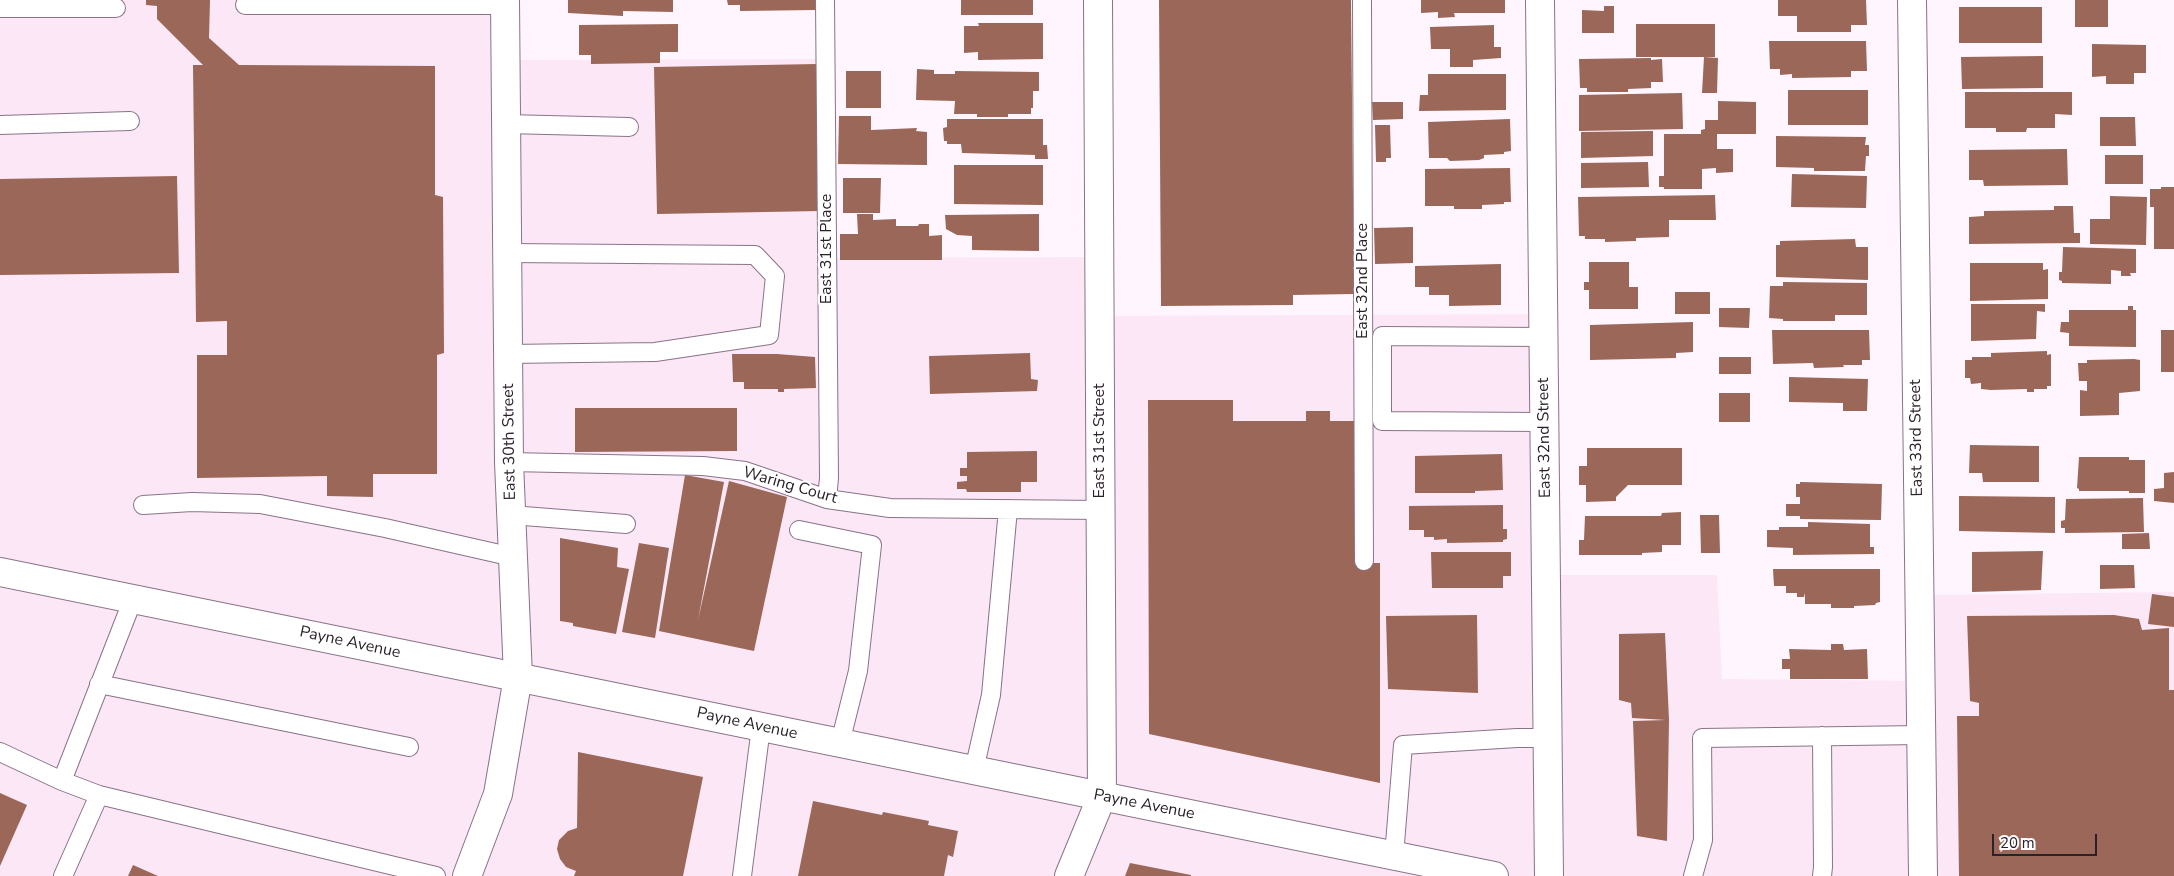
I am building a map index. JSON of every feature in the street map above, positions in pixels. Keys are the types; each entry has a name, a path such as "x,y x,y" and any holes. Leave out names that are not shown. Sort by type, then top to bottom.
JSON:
{"street":[{"name":"East 31st Street","path":"1069,876 1102,796 1098,0"},
{"name":"East 32nd Street","path":"1540,0 1549,876"},
{"name":"East 33rd Street","path":"1912,0 1923,876"},
{"name":"East 30th Street","path":"467,876 498,794 518,678 509,462 505,2"},
{"name":"Payne Avenue","path":"0,572 1494,876"}],"lane":[{"name":"East 31st Place","path":"825,0 829,478 826,499"},
{"name":"East 32nd Place","path":"1362,0 1364,561"},
{"path":"245,4 505,2"},
{"path":"0,8 116,8"},
{"path":"0,125 130,121"},
{"path":"506,124 629,127"},
{"path":"507,253 755,255 776,276 769,335 655,352 508,354"},
{"path":"1544,337 1382,336 1382,421 1544,422"},
{"name":"Waring Court","path":"509,462 703,466 745,471 826,499 890,508 1100,510"},
{"path":"143,505 192,502 260,504 385,528 513,557"},
{"path":"974,770 991,695 1008,509"},
{"path":"511,515 626,524"},
{"path":"799,530 872,545 858,671 840,743"},
{"path":"62,781 133,599"},
{"path":"99,684 409,747"},
{"path":"742,876 761,727"},
{"path":"1693,876 1703,840 1702,738 1921,735"},
{"path":"1822,736 1822,876"},
{"path":"1394,856 1403,745 1548,738"},
{"path":"0,752 99,796 436,876"},
{"path":"63,876 99,796"}],"shaded area":[{"path":"0,0 505,0 505,60 826,59 827,258 1099,257 1100,316 1544,314 1546,575 1717,575 1722,679 1920,681 1919,595 2174,592 2174,876 0,876"}],"building":[{"path":"146,0 210,0 209,38 239,65 435,66 435,195 443,197 444,353 437,355 437,474 373,474 373,497 327,496 327,476 197,478 197,355 227,355 227,321 196,322 193,65 203,65 157,19 157,6 146,5"},
{"path":"568,0 673,0 673,12 623,11 623,16 568,13"},
{"path":"727,0 816,0 816,10 740,11 740,5 728,5"},
{"path":"961,0 1033,0 1033,15 961,15"},
{"path":"1159,0 1351,0 1354,294 1293,295 1293,305 1161,306"},
{"path":"1421,0 1505,0 1505,13 1454,13 1455,17 1438,18 1438,12 1421,13"},
{"path":"1778,0 1866,0 1867,25 1851,25 1851,32 1797,32 1797,16 1778,16"},
{"path":"2075,0 2108,0 2108,27 2075,27"},
{"path":"1604,6 1614,6 1614,33 1582,33 1582,10 1604,11"},
{"path":"1959,7 2042,7 2042,43 1959,43"},
{"path":"978,23 1043,23 1043,59 978,60 978,52 964,53 964,26 979,26"},
{"path":"678,24 678,52 660,52 660,63 591,64 591,55 579,55 579,25"},
{"path":"1636,24 1715,24 1715,57 1636,57"},
{"path":"1494,25 1494,47 1501,47 1501,58 1473,60 1473,67 1450,67 1450,49 1431,49 1430,27"},
{"path":"1769,41 1866,41 1867,71 1851,71 1851,77 1792,78 1792,74 1780,75 1780,69 1770,69"},
{"path":"2092,44 2146,45 2146,73 2134,73 2134,84 2106,84 2106,76 2092,77"},
{"path":"2043,56 2043,88 1962,89 1961,57"},
{"path":"1704,57 1718,58 1717,93 1702,93"},
{"path":"1651,58 1651,60 1662,59 1663,82 1651,82 1651,88 1628,89 1628,92 1587,92 1587,88 1580,88 1579,59"},
{"path":"817,64 820,211 657,214 654,67"},
{"path":"917,69 934,70 934,74 955,74 955,71 1039,72 1039,91 1033,91 1031,114 1008,114 1008,117 977,117 977,114 954,114 955,101 916,100"},
{"path":"846,71 881,71 881,108 846,108"},
{"path":"1428,74 1506,74 1506,110 1419,111 1420,95 1428,95"},
{"path":"1788,90 1868,90 1868,125 1788,125"},
{"path":"1965,92 2072,92 2072,115 2055,114 2055,128 2027,128 2026,132 1996,132 1996,128 1965,128"},
{"path":"1682,93 1683,129 1579,131 1579,95"},
{"path":"1718,101 1756,102 1756,134 1717,134 1717,149 1733,149 1733,172 1716,173 1716,168 1702,169 1702,189 1664,189 1664,187 1659,187 1659,176 1664,176 1664,134 1701,134 1701,130 1705,129 1705,120 1718,120"},
{"path":"1372,102 1403,102 1403,119 1373,120"},
{"path":"839,116 871,116 871,130 917,128 916,131 927,132 927,165 838,164"},
{"path":"2100,117 2135,117 2136,146 2100,146"},
{"path":"947,119 1043,119 1043,145 1047,145 1048,159 1035,159 1035,155 962,153 961,144 947,144 947,141 944,141 943,128 947,127"},
{"path":"1510,119 1511,151 1504,152 1504,154 1484,155 1484,158 1479,160 1450,161 1447,158 1429,158 1428,122"},
{"path":"1375,125 1390,125 1391,158 1386,158 1386,162 1376,162"},
{"path":"1653,131 1653,156 1581,158 1581,132"},
{"path":"1776,136 1866,137 1865,145 1869,145 1869,156 1866,156 1865,171 1814,171 1814,168 1776,167"},
{"path":"2067,149 2068,185 1984,186 1983,180 1969,180 1969,150"},
{"path":"2105,155 2143,155 2143,184 2105,184"},
{"path":"1648,162 1649,187 1581,188 1581,163"},
{"path":"954,165 1043,165 1043,205 954,204"},
{"path":"1510,168 1511,202 1482,205 1482,209 1454,209 1454,206 1425,206 1425,169"},
{"path":"1792,174 1867,176 1866,208 1791,207"},
{"path":"177,176 179,273 0,275 0,179"},
{"path":"843,178 881,178 880,213 843,213"},
{"path":"2161,187 2174,187 2174,249 2154,249 2154,207 2150,207 2150,189 2161,189"},
{"path":"1715,195 1716,220 1669,220 1669,237 1636,238 1636,241 1605,242 1605,239 1585,239 1585,236 1579,236 1578,197"},
{"path":"2110,196 2147,197 2146,245 2090,244 2090,219 2110,219"},
{"path":"2054,206 2073,206 2074,233 2080,233 2080,243 1969,244 1969,217 1984,216 1984,211 2054,210"},
{"path":"857,214 873,214 873,220 896,219 896,226 929,224 929,236 942,235 942,260 840,260 840,234 858,234"},
{"path":"1039,214 1039,251 972,250 972,236 957,235 946,229 945,215"},
{"path":"1413,227 1413,263 1375,264 1374,228"},
{"path":"1855,239 1856,247 1868,247 1868,280 1776,277 1776,245 1780,245 1780,241"},
{"path":"2063,247 2136,249 2136,273 2130,273 2131,276 2121,276 2121,271 2111,270 2111,284 2062,283 2059,280 2059,272 2062,272"},
{"path":"1589,262 1629,262 1629,287 1638,287 1638,309 1589,309 1589,290 1584,290 1584,282 1589,282"},
{"path":"1970,263 2043,263 2043,270 2048,269 2048,299 1970,301"},
{"path":"1501,264 1501,305 1449,306 1449,295 1429,295 1429,287 1415,287 1415,266"},
{"path":"1783,282 1867,283 1867,315 1835,315 1835,321 1783,321 1783,319 1769,318 1770,286 1783,286"},
{"path":"1675,292 1710,292 1710,314 1675,314"},
{"path":"1971,304 2045,304 2045,312 2037,311 2036,339 1971,341"},
{"path":"2128,306 2133,306 2133,310 2136,310 2136,347 2069,346 2069,333 2060,332 2061,322 2069,322 2069,310 2128,310"},
{"path":"1719,308 1750,308 1749,328 1719,327"},
{"path":"1693,322 1693,352 1676,353 1676,358 1590,360 1590,325"},
{"path":"1772,330 1869,330 1870,360 1862,360 1862,365 1843,365 1844,367 1814,368 1813,363 1773,364"},
{"path":"2161,330 2174,330 2174,372 2161,372"},
{"path":"2047,351 2047,355 2051,354 2051,386 2047,386 2047,389 2034,389 2034,392 2027,392 2027,389 1981,389 1981,383 1971,384 1970,378 1965,378 1965,360 1972,360 1972,357 1991,357 1991,353"},
{"path":"1030,353 1031,379 1038,380 1037,391 930,394 929,356"},
{"path":"732,354 777,354 815,357 816,388 784,389 784,392 778,392 778,389 744,389 744,382 733,382"},
{"path":"1719,357 1751,357 1751,374 1719,374"},
{"path":"2087,360 2140,360 2140,391 2119,393 2119,415 2080,416 2080,390 2087,391 2087,381 2079,381 2078,363 2087,363"},
{"path":"1789,377 1868,379 1867,411 1843,411 1843,403 1789,402"},
{"path":"1719,393 1750,393 1750,422 1719,422"},
{"path":"1148,400 1233,400 1233,421 1306,421 1306,411 1330,411 1330,421 1358,421 1359,563 1380,563 1380,783 1149,734"},
{"path":"575,408 737,408 737,451 575,452"},
{"path":"1970,445 2039,446 2039,482 1983,482 1982,473 1969,473"},
{"path":"1587,448 1682,448 1682,485 1628,485 1616,497 1616,501 1586,502 1586,485 1579,485 1579,466 1587,466"},
{"path":"1037,451 1037,482 1021,482 1021,492 967,492 966,489 957,489 957,482 967,481 967,476 960,476 960,468 967,468 967,452"},
{"path":"1502,454 1503,490 1475,491 1475,493 1415,493 1415,456"},
{"path":"2079,457 2129,457 2129,460 2145,460 2145,493 2129,493 2129,491 2079,491 2077,488"},
{"path":"2174,472 2174,503 2154,501 2154,489 2164,488 2164,473"},
{"path":"685,475 724,482 698,620 729,481 787,497 754,651 659,631"},
{"path":"1800,482 1882,484 1881,520 1800,519 1800,516 1786,516 1786,504 1800,504 1800,497 1796,497 1796,484 1800,484"},
{"path":"1959,496 2055,497 2055,533 1959,531"},
{"path":"2143,498 2144,532 2065,533 2065,528 2061,528 2061,521 2065,520 2066,499"},
{"path":"1503,505 1503,529 1507,529 1507,539 1503,540 1503,542 1447,543 1447,539 1434,540 1434,537 1424,537 1424,530 1409,530 1409,506"},
{"path":"1681,512 1681,545 1662,545 1662,552 1642,553 1642,555 1579,555 1579,540 1584,540 1585,516 1661,516 1662,513"},
{"path":"1700,515 1719,515 1720,553 1701,553"},
{"path":"1808,522 1870,524 1870,547 1874,547 1874,554 1793,555 1793,548 1767,547 1767,530 1779,530 1779,527 1808,527"},
{"path":"2149,533 2150,549 2122,549 2122,534"},
{"path":"560,538 618,548 617,567 629,569 616,634 573,626 573,623 560,621"},
{"path":"639,543 669,548 655,638 622,632"},
{"path":"2043,551 2041,590 1972,592 1972,552"},
{"path":"1431,552 1511,552 1511,576 1503,576 1503,588 1432,588"},
{"path":"2100,565 2134,565 2135,588 2100,589"},
{"path":"1773,569 1880,569 1880,602 1875,605 1854,606 1854,608 1831,608 1831,604 1805,604 1805,593 1804,597 1797,597 1797,593 1786,593 1786,586 1774,586"},
{"path":"2152,594 2174,597 2174,627 2148,624"},
{"path":"1477,615 1478,693 1388,689 1386,616"},
{"path":"2114,615 2139,619 2142,630 2169,628 2169,690 2174,690 2174,876 1959,876 1957,716 1979,716 1979,703 1970,701 1967,616"},
{"path":"1665,633 1669,720 1667,841 1637,836 1633,721 1666,720 1632,718 1631,703 1619,700 1619,634"},
{"path":"1831,644 1843,644 1844,650 1867,649 1868,679 1790,679 1790,669 1782,669 1782,659 1790,659 1789,649 1831,650"},
{"path":"578,752 703,777 683,876 574,876 576,871 566,867 560,859 557,849 559,840 568,831 577,828"},
{"path":"0,793 27,805 0,866"},
{"path":"813,801 882,815 883,812 929,821 928,825 958,831 953,857 948,855 944,876 798,876"},
{"path":"1130,863 1191,875 1191,876 1125,876"},
{"path":"133,865 158,876 128,876"}]}
